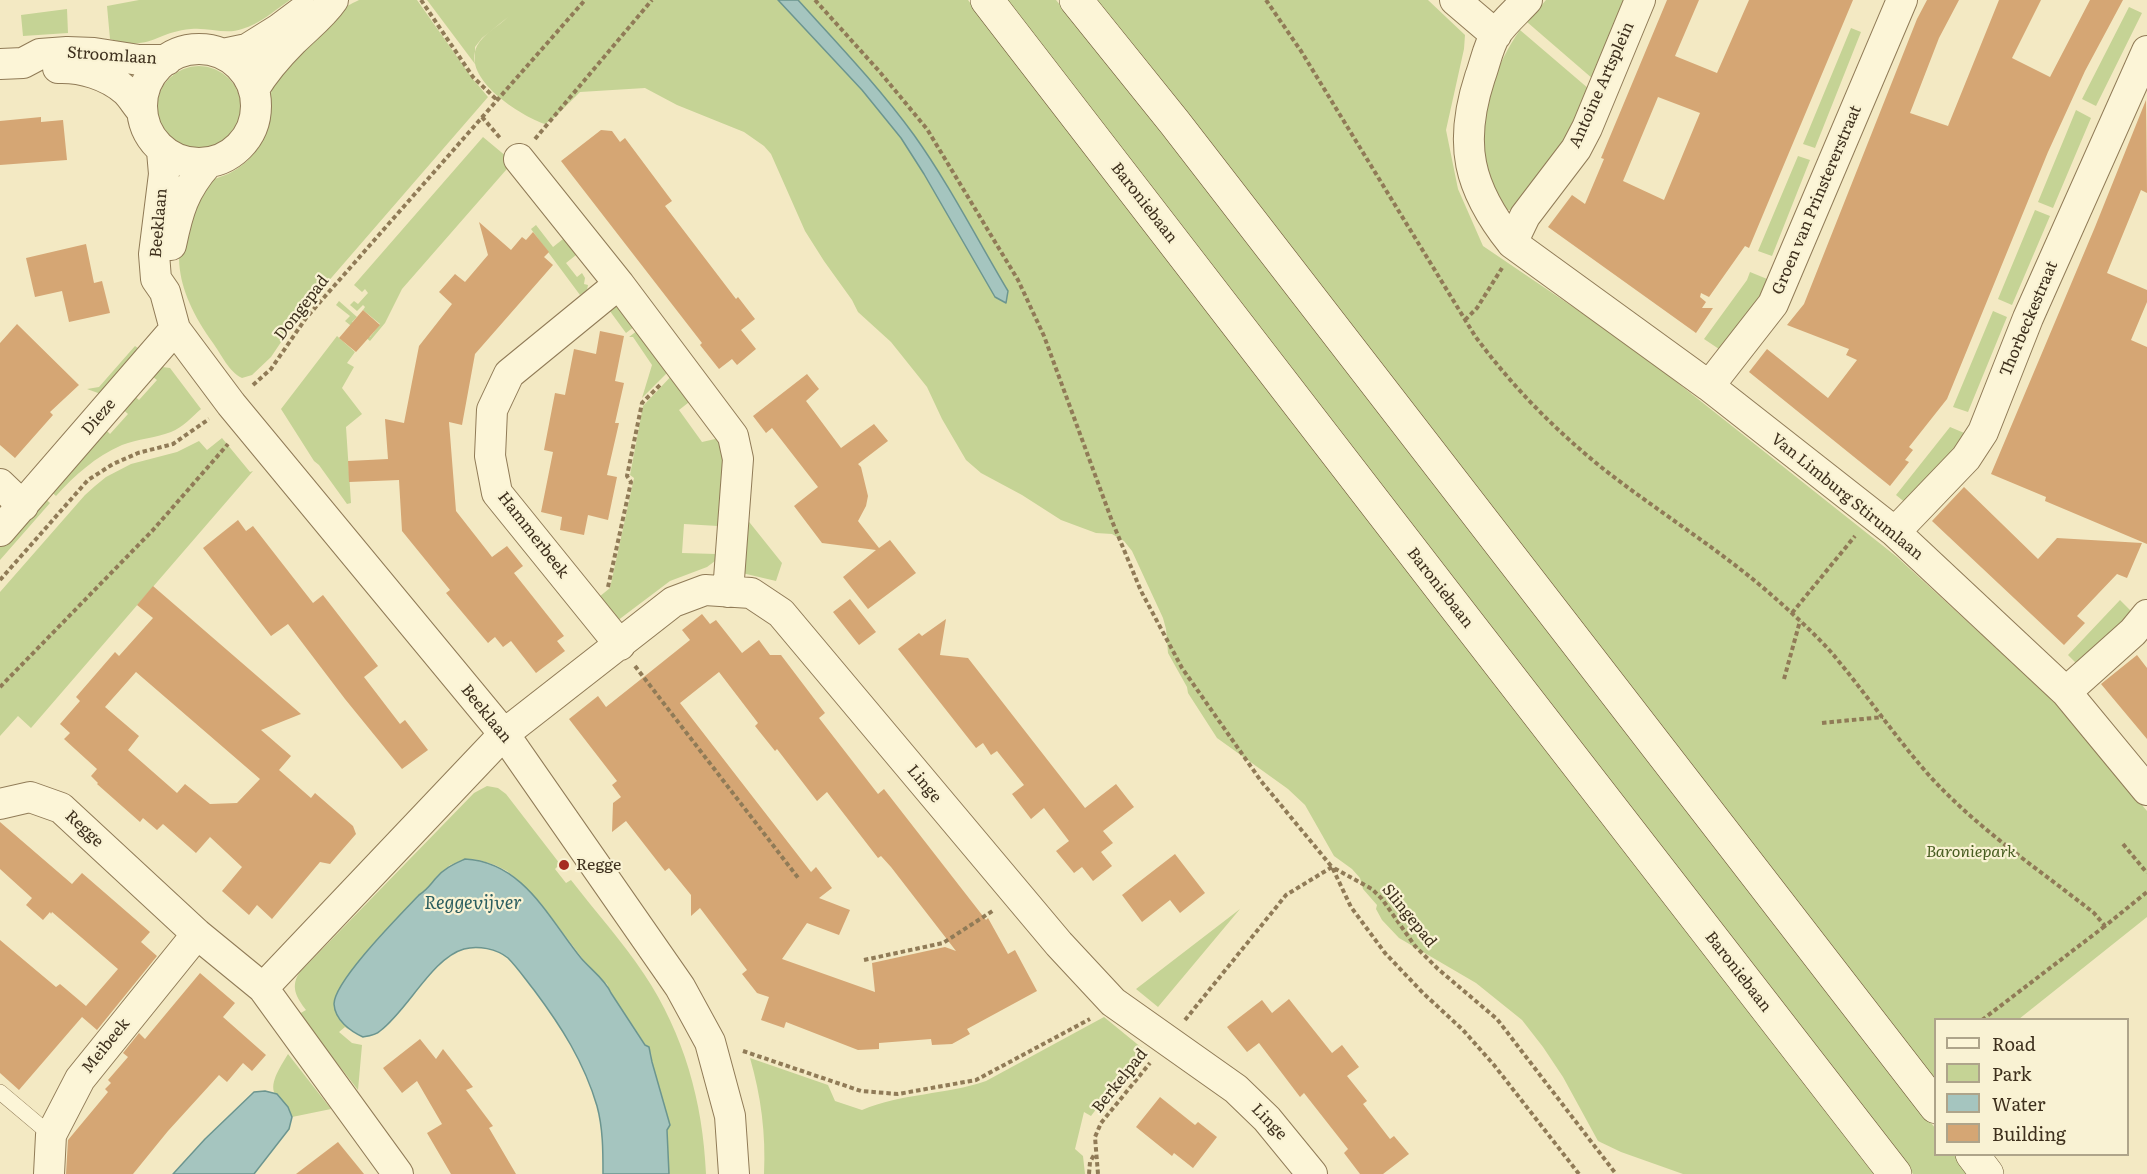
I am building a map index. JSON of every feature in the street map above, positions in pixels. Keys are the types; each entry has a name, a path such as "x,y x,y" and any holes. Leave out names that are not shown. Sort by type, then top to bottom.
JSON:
{"main road":[{"name":"Baroniebaan","path":"987,0 1896,1174"},
{"path":"1076,0 1197,151 1934,1106"},
{"path":"1973,1156 1987,1174"}],"street":[{"path":"223,54 242,68 254,89 256,114 248,138 230,155 207,164 182,162 162,151 147,133 141,110 144,87 157,67 176,53 200,49 223,54 247,49 319,0"},
{"path":"254,89 267,69 333,0"},
{"path":"1455,0 1496,35"},
{"path":"1512,243 1495,221 1479,192 1471,168 1467,139 1470,110 1496,35 1527,0"},
{"name":"Antoine Artsplein","path":"1512,243 1525,216 1576,149 1587,128 1640,0"},
{"name":"Groen van Prinstererstraat","path":"1709,386 1773,304 1902,0"},
{"name":"Thorbeckestraat","path":"1884,523 1966,458 1983,432 2028,318 2139,90 2147,51"},
{"name":"Stroomlaan","path":"11,64 40,54 67,52 94,53 138,60 167,60"},
{"name":"Stroomlaan","path":"11,64 37,69 86,70 104,77 125,91 141,110"},
{"name":"Beeklaan","path":"162,151 164,174 154,254 156,279 165,292 175,329 238,413 504,734 680,987 710,1042 730,1116 734,1174"},
{"path":"519,159 619,284 733,436 738,459 728,591"},
{"name":"Beeklaan","path":"165,292 171,275 171,245 179,208 192,181 207,164"},
{"name":"Van Limburg Stirumlaan","path":"1512,243 1709,386 1884,523 2066,692 2147,790"},
{"name":"Hammerbeek","path":"619,284 508,374 492,410 490,456 497,493 620,645"},
{"name":"Dieze","path":"0,531 175,329"},
{"path":"0,484 23,506"},
{"name":"Linge","path":"504,734 673,602 705,590 751,593 781,613 1017,895 1113,1002 1236,1089 1267,1119 1312,1174"},
{"path":"2066,692 2133,632 2147,615"},
{"path":"263,988 504,734"},
{"name":"Regge","path":"0,804 30,797 61,808 197,934 263,988 398,1174"},
{"name":"Meibeek","path":"49,1174 51,1135 80,1079 197,934"}],"lane":[{"path":"0,1092 51,1135"}],"path":[{"path":"421,0 473,77 497,100"},
{"name":"Dongepad","path":"0,580 88,480 113,464 138,453 173,444 238,413 314,309 585,0"},
{"path":"519,159 652,0"},
{"path":"815,0 927,129 1018,280 1044,336 1112,521 1141,591 1182,668 1261,781 1332,867 1351,907 1385,953 1463,1030 1494,1065 1579,1174"},
{"path":"1266,0 1332,102 1465,320 1509,379 1566,437 1600,467 1710,546 1792,613 1830,651 1927,772 1952,798 1980,823 2094,913 2105,926"},
{"path":"1465,320 1477,308 1506,262 1512,243"},
{"path":"587,605 609,586 631,482 627,476 642,403 680,365"},
{"path":"0,687 153,530 238,413"},
{"path":"1792,613 1884,523"},
{"path":"1784,679 1800,621"},
{"path":"620,645 799,879"},
{"path":"1822,723 1883,717"},
{"path":"2123,844 2147,873"},
{"path":"1168,1042 1286,895 1332,867"},
{"name":"Slingepad","path":"1332,867 1372,889 1382,899 1415,946 1438,969 1497,1019 1616,1174"},
{"path":"1985,1018 2147,892"},
{"path":"864,960 943,943 1017,895"},
{"path":"710,1042 861,1091 898,1094 976,1080 1100,1013 1113,1002"},
{"name":"Berkelpad","path":"1098,1174 1095,1137 1101,1123 1168,1042"},
{"path":"1089,1174 1090,1162 1095,1154"}],"green space":[{"path":"139,0 290,0 255,24 236,31 191,29 135,43 110,39 107,6"},
{"path":"359,0 417,0 488,97 300,314 271,357 252,375 242,378 233,372 226,362 200,323 190,303 179,264 180,244 185,225 194,205 208,184 238,168 258,148 267,128 272,89 278,75 337,14 346,6"},
{"path":"427,0 778,0 862,90 901,138 995,297 1006,302 1008,291 927,153 872,83 798,0 968,0 1875,1174 1683,1174 1621,1152 1598,1141 1563,1077 1522,1020 1476,983 1399,938 1382,920 1376,909 1377,905 1363,889 1360,878 1334,856 1305,805 1288,789 1217,738 1188,693 1168,653 1163,618 1132,551 1124,541 1112,534 1096,533 1061,520 981,473 966,460 942,419 927,387 891,342 858,312 824,261 805,231 771,154 764,146 744,132 677,105 645,88 580,92 545,124 535,120 509,105 485,83 475,61 475,64"},
{"path":"1006,0 1056,0 1217,198 1934,1127 1934,1156 1957,1156 1971,1174 1913,1174"},
{"name":"Baroniepark","path":"1097,0 1428,0 1465,35 1446,130 1458,189 1483,246 1635,349 1897,557 2054,701 2147,811 2147,917 2020,1018 1934,1018 1934,1082"},
{"path":"1546,0 1627,0 1593,79 1527,22"},
{"path":"2129,7 2142,13 2096,106 2082,99"},
{"path":"67,9 68,33 23,36 21,15"},
{"path":"1851,28 1861,32 1815,148 1803,144"},
{"path":"1520,30 1589,89 1572,129 1513,210 1505,210 1492,185 1483,158 1482,126 1496,74"},
{"path":"199,66 215,69 229,78 238,92 241,108 238,124 229,138 215,147 199,150 183,147 169,138 160,124 157,108 160,92 169,78 183,69"},
{"path":"2076,110 2091,118 2053,208 2038,202"},
{"path":"483,137 513,162 402,289 385,323 370,341 345,321 350,316 336,305 339,301 357,317 352,322 370,337 380,324 363,310 365,307 363,305 357,311 350,305 354,301 358,304 368,293 365,289 362,292 354,285"},
{"path":"1798,156 1810,160 1772,256 1758,251"},
{"path":"2035,210 2050,216 2012,305 1998,299"},
{"path":"536,225 553,247 568,235 581,251 566,263 577,277 582,273 585,278 584,284 588,285 587,290 580,295 531,229"},
{"path":"1750,272 1772,281 1722,351 1704,339 1747,280"},
{"path":"601,299 621,300 639,323 626,333"},
{"path":"1993,311 2007,317 1968,412 1953,407"},
{"path":"642,327 673,367 642,398 652,365 633,337 629,337"},
{"path":"337,336 355,352 347,363 354,367 342,388 362,414 346,427 351,503 347,504 314,461 281,409"},
{"path":"135,346 142,351 99,398 98,393 87,389 99,387"},
{"path":"154,366 170,368 201,409 171,432 122,445 103,455 78,474 56,496 48,489 102,426 110,434 128,414 119,406 131,393 139,400 157,380 148,373"},
{"path":"676,371 693,399 679,410 702,442 724,437 718,526 684,524 682,553 716,554 715,561 707,567 670,581 617,621 599,597 610,588 634,478 630,475 643,406"},
{"path":"1950,427 1969,435 1907,504 1896,495"},
{"path":"222,438 250,472 253,471 31,728 18,716 0,736 0,592 85,495 106,477 131,464 177,452 199,441 207,450"},
{"path":"41,495 50,503 0,560 0,535"},
{"path":"742,513 782,563 776,581 742,573"},
{"path":"2120,600 2135,615 2078,665 2068,655"},
{"path":"487,786 498,788 506,794 560,864 555,869 566,883 571,880 627,950 658,997 680,1045 696,1095 706,1174 669,1174 667,1130 670,1125 651,1053 607,984 591,970 539,901 507,871 495,865 465,859 450,865 382,934 359,962 338,1017 349,1030 345,1027 339,1032 352,1043 362,1045 358,1090 299,1014 306,1010 299,1001 295,987 300,972 474,793"},
{"path":"1240,909 1158,1007 1136,989"},
{"path":"1104,1017 1142,1048 1091,1116 1084,1112 1075,1149 1083,1156 1085,1174 764,1174 762,1115 750,1058 828,1085 835,1101 862,1110 893,1100 971,1086 986,1081"},
{"path":"288,1054 331,1109 292,1117 273,1089 277,1073"}],"water":[{"path":"778,0 798,0 901,117 951,192 1008,291 1006,303 995,297 901,138 862,90"},
{"name":"Reggevijver","path":"465,859 485,862 503,870 532,894 581,958 605,983 645,1045 649,1047 670,1125 667,1130 669,1174 603,1174 599,1114 592,1090 578,1059 534,990 508,958 498,952 475,947 452,954 431,973 390,1022 374,1034 363,1037 353,1032 340,1020 334,1004 337,993 356,964 439,875"},
{"path":"265,1091 277,1094 288,1107 292,1117 289,1129 254,1174 173,1174 205,1139 254,1092"}],"building":[{"path":"1667,0 1699,0 1675,56 1717,73 1749,0 1853,0 1749,248 1745,246 1709,297 1701,293 1700,297 1706,302 1702,308 1713,308 1696,333 1548,227 1572,195 1585,204 1604,159 1601,158","holes":["1658,97 1700,113 1664,200 1623,181"]},
{"path":"1927,0 1959,0 1939,38 1910,113 1948,126 1999,0 2041,0 2012,58 2050,77 2090,0 2123,0 2085,71 2048,152 1947,399 1909,447 1913,450 1905,460 1909,462 1890,486 1749,372 1767,349 1828,398 1857,360 1846,355 1849,349 1787,325 1804,304 1917,19"},
{"path":"2146,100 2147,193 2141,190 2107,273 2147,290 2147,302 2131,340 2147,347 2147,544 2045,501 2046,497 1991,474"},
{"path":"41,117 41,122 63,120 67,160 0,165 0,121"},
{"path":"601,130 612,131 620,142 625,138 672,201 665,206 736,299 738,297 755,319 741,330 756,349 737,365 732,359 719,369 700,345 702,343 561,161"},
{"path":"479,222 511,250 522,237 526,240 533,232 549,252 544,257 553,265 475,354 462,425 449,422 456,511 492,557 507,546 523,566 514,573 564,636 557,641 565,651 536,673 511,641 503,647 495,637 488,643 446,593 450,590 402,531 399,480 349,482 348,461 388,459 385,419 404,423 419,346 452,304 439,292 455,274 465,282 488,255"},
{"path":"86,244 94,283 102,281 110,313 69,322 62,291 35,297 26,258"},
{"path":"363,310 380,325 356,352 339,338"},
{"path":"17,324 79,385 50,412 53,415 15,458 0,445 0,343"},
{"path":"600,331 624,336 615,381 624,383 615,423 619,423 607,475 617,477 608,520 588,515 584,535 560,530 562,517 541,512 553,452 544,450 555,393 565,395 574,349 596,354"},
{"path":"807,374 819,389 806,401 841,448 874,424 888,441 858,464 861,467 868,496 866,506 858,521 879,548 890,540 916,573 868,609 843,577 876,550 822,543 794,506 818,487 772,428 766,433 753,416"},
{"path":"1964,487 2038,559 2057,538 2142,543 2127,578 2117,574 2077,616 2085,623 2064,645 1932,521"},
{"path":"238,520 246,531 253,526 313,603 323,595 378,666 364,677 400,724 405,720 428,750 402,769 288,624 271,636 203,548"},
{"path":"153,586 301,714 261,730 291,756 279,770 311,798 315,793 353,826 356,834 330,864 320,862 272,919 257,905 249,915 222,891 242,867 210,837 196,853 163,824 157,830 143,818 140,822 97,784 91,776 97,769 64,739 70,733 60,724 80,701 76,697 115,652 119,656 153,618 137,605","holes":["136,672 260,779 237,803 210,804 185,784 177,793 128,750 139,736 105,707"]},
{"path":"850,599 876,632 859,645 833,612"},
{"path":"702,614 710,624 716,620 742,653 759,640 770,655 781,655 825,713 819,718 878,794 884,789 986,920 988,918 1008,954 1015,950 1037,991 967,1029 970,1034 952,1044 932,1045 931,1039 879,1043 879,1049 858,1050 786,1022 784,1028 761,1020 769,997 757,993 742,974 747,970 700,908 691,916 691,895 669,868 665,871 626,821 612,832 613,803 621,797 612,785 617,781 569,719 598,696 606,707 690,640 682,630","holes":["719,672 758,723 755,726 775,751 777,749 817,801 827,792 878,858 881,856 891,867 956,951 945,947 872,963 875,992 782,959 807,923 839,935 850,910 819,898 832,888 816,867 811,872 680,703"]},
{"path":"946,619 940,655 968,658 1085,808 1116,784 1134,807 1103,831 1113,843 1101,852 1112,866 1093,881 1082,867 1074,873 1056,851 1069,841 1044,808 1031,819 1012,794 1024,785 997,751 991,755 983,743 976,748 898,649 919,633 922,636"},
{"path":"2137,655 2147,668 2147,739 2101,684"},
{"path":"0,822 72,884 82,873 150,932 141,942 157,956 97,1030 82,1017 19,1090 0,1073 0,940 56,987 60,984 86,1006 118,969 52,912 43,920 26,905 32,898 0,869"},
{"path":"1175,854 1205,893 1180,913 1170,900 1142,922 1122,895"},
{"path":"200,973 235,1003 223,1017 266,1055 252,1071 243,1063 227,1082 219,1075 133,1174 66,1174 68,1140 108,1092 105,1089 111,1083 108,1080 128,1057 123,1053 139,1033 145,1039"},
{"path":"1289,999 1332,1053 1342,1045 1359,1067 1347,1076 1367,1101 1363,1104 1390,1139 1394,1136 1409,1154 1383,1174 1360,1174 1344,1153 1348,1149 1304,1093 1300,1097 1259,1043 1247,1052 1227,1027 1262,1000 1272,1013"},
{"path":"420,1039 436,1059 443,1049 473,1087 466,1090 493,1126 489,1128 516,1174 451,1174 427,1133 442,1124 417,1081 402,1093 383,1068"},
{"path":"1160,1097 1195,1125 1198,1122 1217,1137 1193,1168 1174,1153 1172,1156 1136,1127"},
{"path":"338,1142 364,1174 296,1174"}],"place":[{"name":"Regge","path":"564,865"}]}
